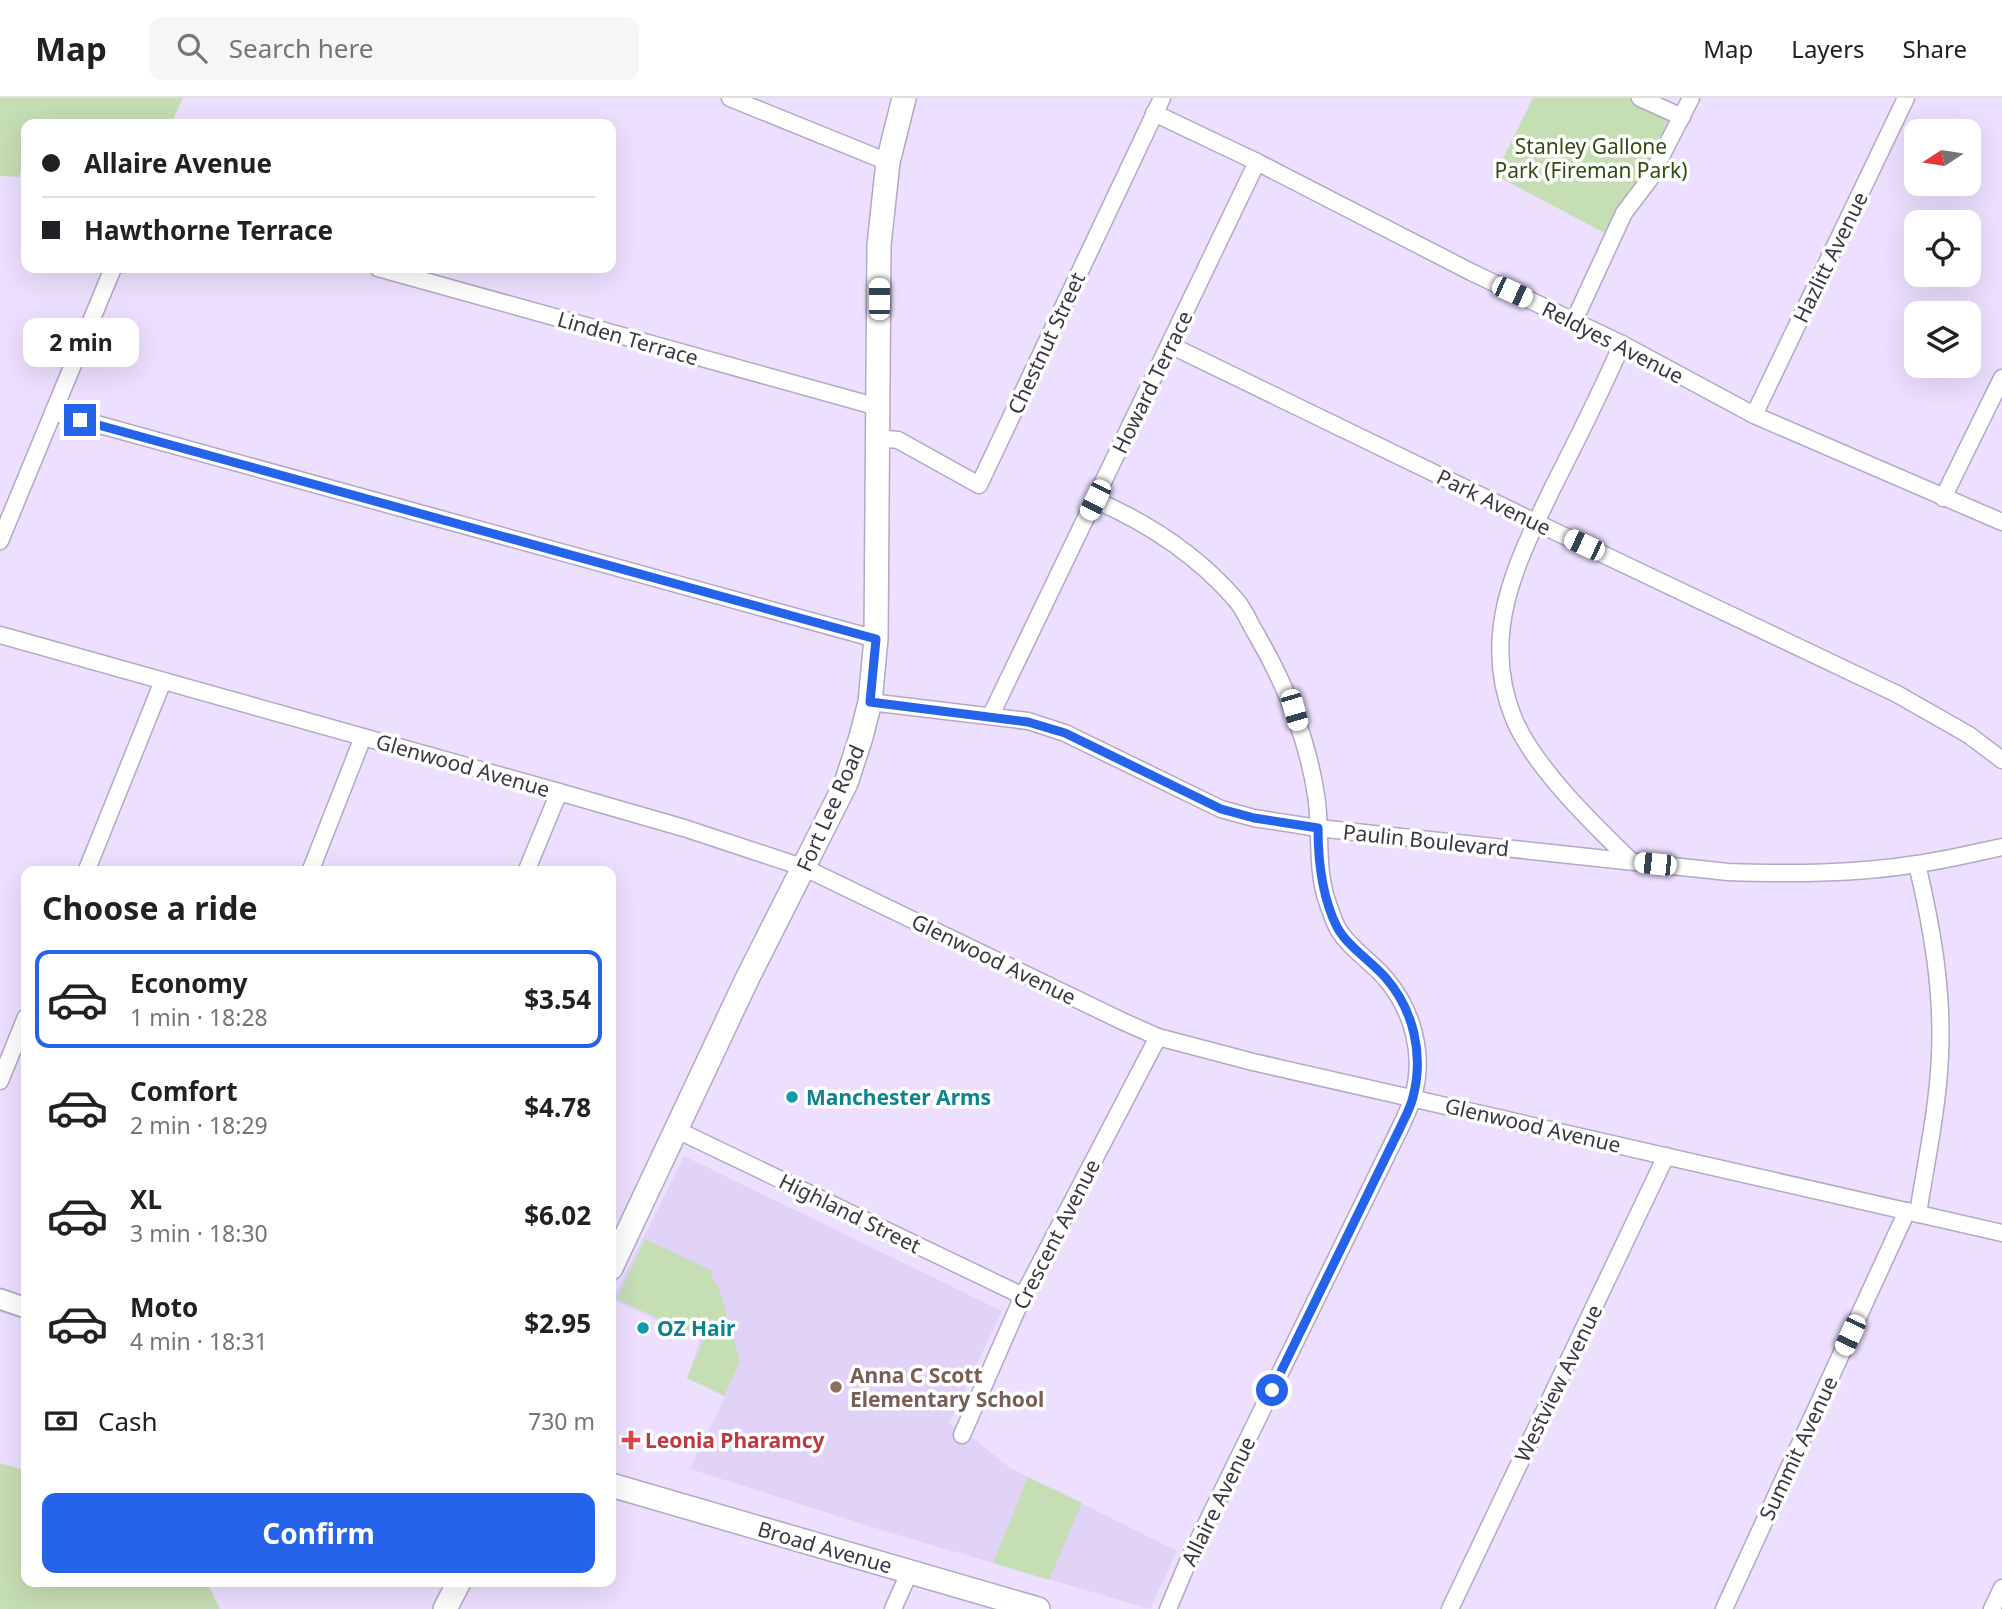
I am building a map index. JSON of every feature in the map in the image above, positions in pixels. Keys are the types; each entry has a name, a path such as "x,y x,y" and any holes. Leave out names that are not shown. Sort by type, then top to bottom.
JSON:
{"main road":[{"name":"Fort Lee Road","path":"616,1258 747,979 846,783 862,737 870,702 876,639 879,245 888,162 904,98"},
{"name":"Broad Avenue","path":"616,1486 1038,1609"},
{"path":"445,1609 456,1587"}],"street":[{"path":"730,98 888,162"},
{"path":"1640,98 1682,117"},
{"path":"1574,321 1624,213 1648,180 1691,98"},
{"name":"Hazlitt Avenue","path":"1754,415 1906,98"},
{"name":"Reldyes Avenue","path":"1158,106 1257,162 1471,272 1622,344 1754,415 2002,522"},
{"name":"Chestnut Street","path":"877,438 898,440 979,485 1158,106"},
{"name":"Howard Terrace","path":"991,715 1257,162"},
{"path":"0,541 111,273"},
{"name":"Linden Terrace","path":"396,273 878,407"},
{"path":"1622,344 1535,522 1511,582 1503,610 1500,668 1514,720 1536,758 1592,823 1631,861"},
{"name":"Park Avenue","path":"1170,345 1907,699 1969,736 2002,760"},
{"path":"1943,498 2002,378"},
{"path":"53,412 876,639"},
{"name":"Allaire Avenue","path":"1095,500 1147,526 1178,547 1207,570 1238,602 1280,677 1294,710 1316,796 1320,869 1327,900 1338,929 1384,977 1403,1002 1411,1021 1418,1063 1413,1098 1190,1557 1168,1609"},
{"name":"Glenwood Avenue","path":"0,635 684,828 805,868 1158,1037 1253,1062 2002,1233"},
{"path":"88,866 163,681"},
{"name":"Paulin Boulevard","path":"870,702 991,715 1028,722 1065,733 1221,809 1254,818 1318,828 1728,872 1793,874 1857,871 1917,864 2002,847"},
{"path":"312,866 363,737"},
{"path":"528,866 559,792"},
{"name":"Summit Avenue","path":"1724,1609 1913,1212 1937,1094 1940,1055 1936,955 1917,864"},
{"path":"0,1081 21,1029"},
{"name":"Crescent Avenue","path":"962,1435 1023,1296 1158,1037"},
{"name":"Highland Street","path":"677,1130 1023,1296"},
{"name":"Westview Avenue","path":"1450,1609 1666,1156"},
{"path":"893,1609 910,1571"},
{"path":"1992,1609 2002,1588"}],"shaded area":[{"name":"Anna C Scott Elementary School","path":"684,1156 1002,1311 949,1423 965,1431 1010,1468 1177,1551 1150,1609 894,1534 690,1469 725,1397 687,1378 700,1341 616,1300 616,1293"}],"green space":[{"path":"0,98 183,98 173,119 21,119 21,172 19,177 0,176"},
{"name":"Stanley Gallone Park (Fireman Park)","path":"1533,98 1640,98 1682,117 1612,237 1495,175"},
{"path":"645,1239 711,1270 713,1280 718,1285 740,1361 724,1396 687,1378 704,1339 617,1299"},
{"path":"0,1463 21,1469 21,1587 209,1587 220,1609 0,1609"},
{"path":"1028,1477 1082,1503 1049,1580 993,1563"}],"place":[{"name":"Manchester Arms","path":"792,1097"},
{"name":"OZ Hair","path":"643,1328"},
{"name":"Anna C Scott Elementary School","path":"836,1387"},
{"name":"Leonia Pharamcy","path":"631,1440"}],"route":[{"path":"80,420 876,639 870,702 991,715 1028,722 1065,733 1221,809 1254,818 1318,828 1318,858 1327,900 1338,929 1384,977 1403,1002 1411,1021 1418,1063 1413,1098 1401,1126 1272,1390"}]}
